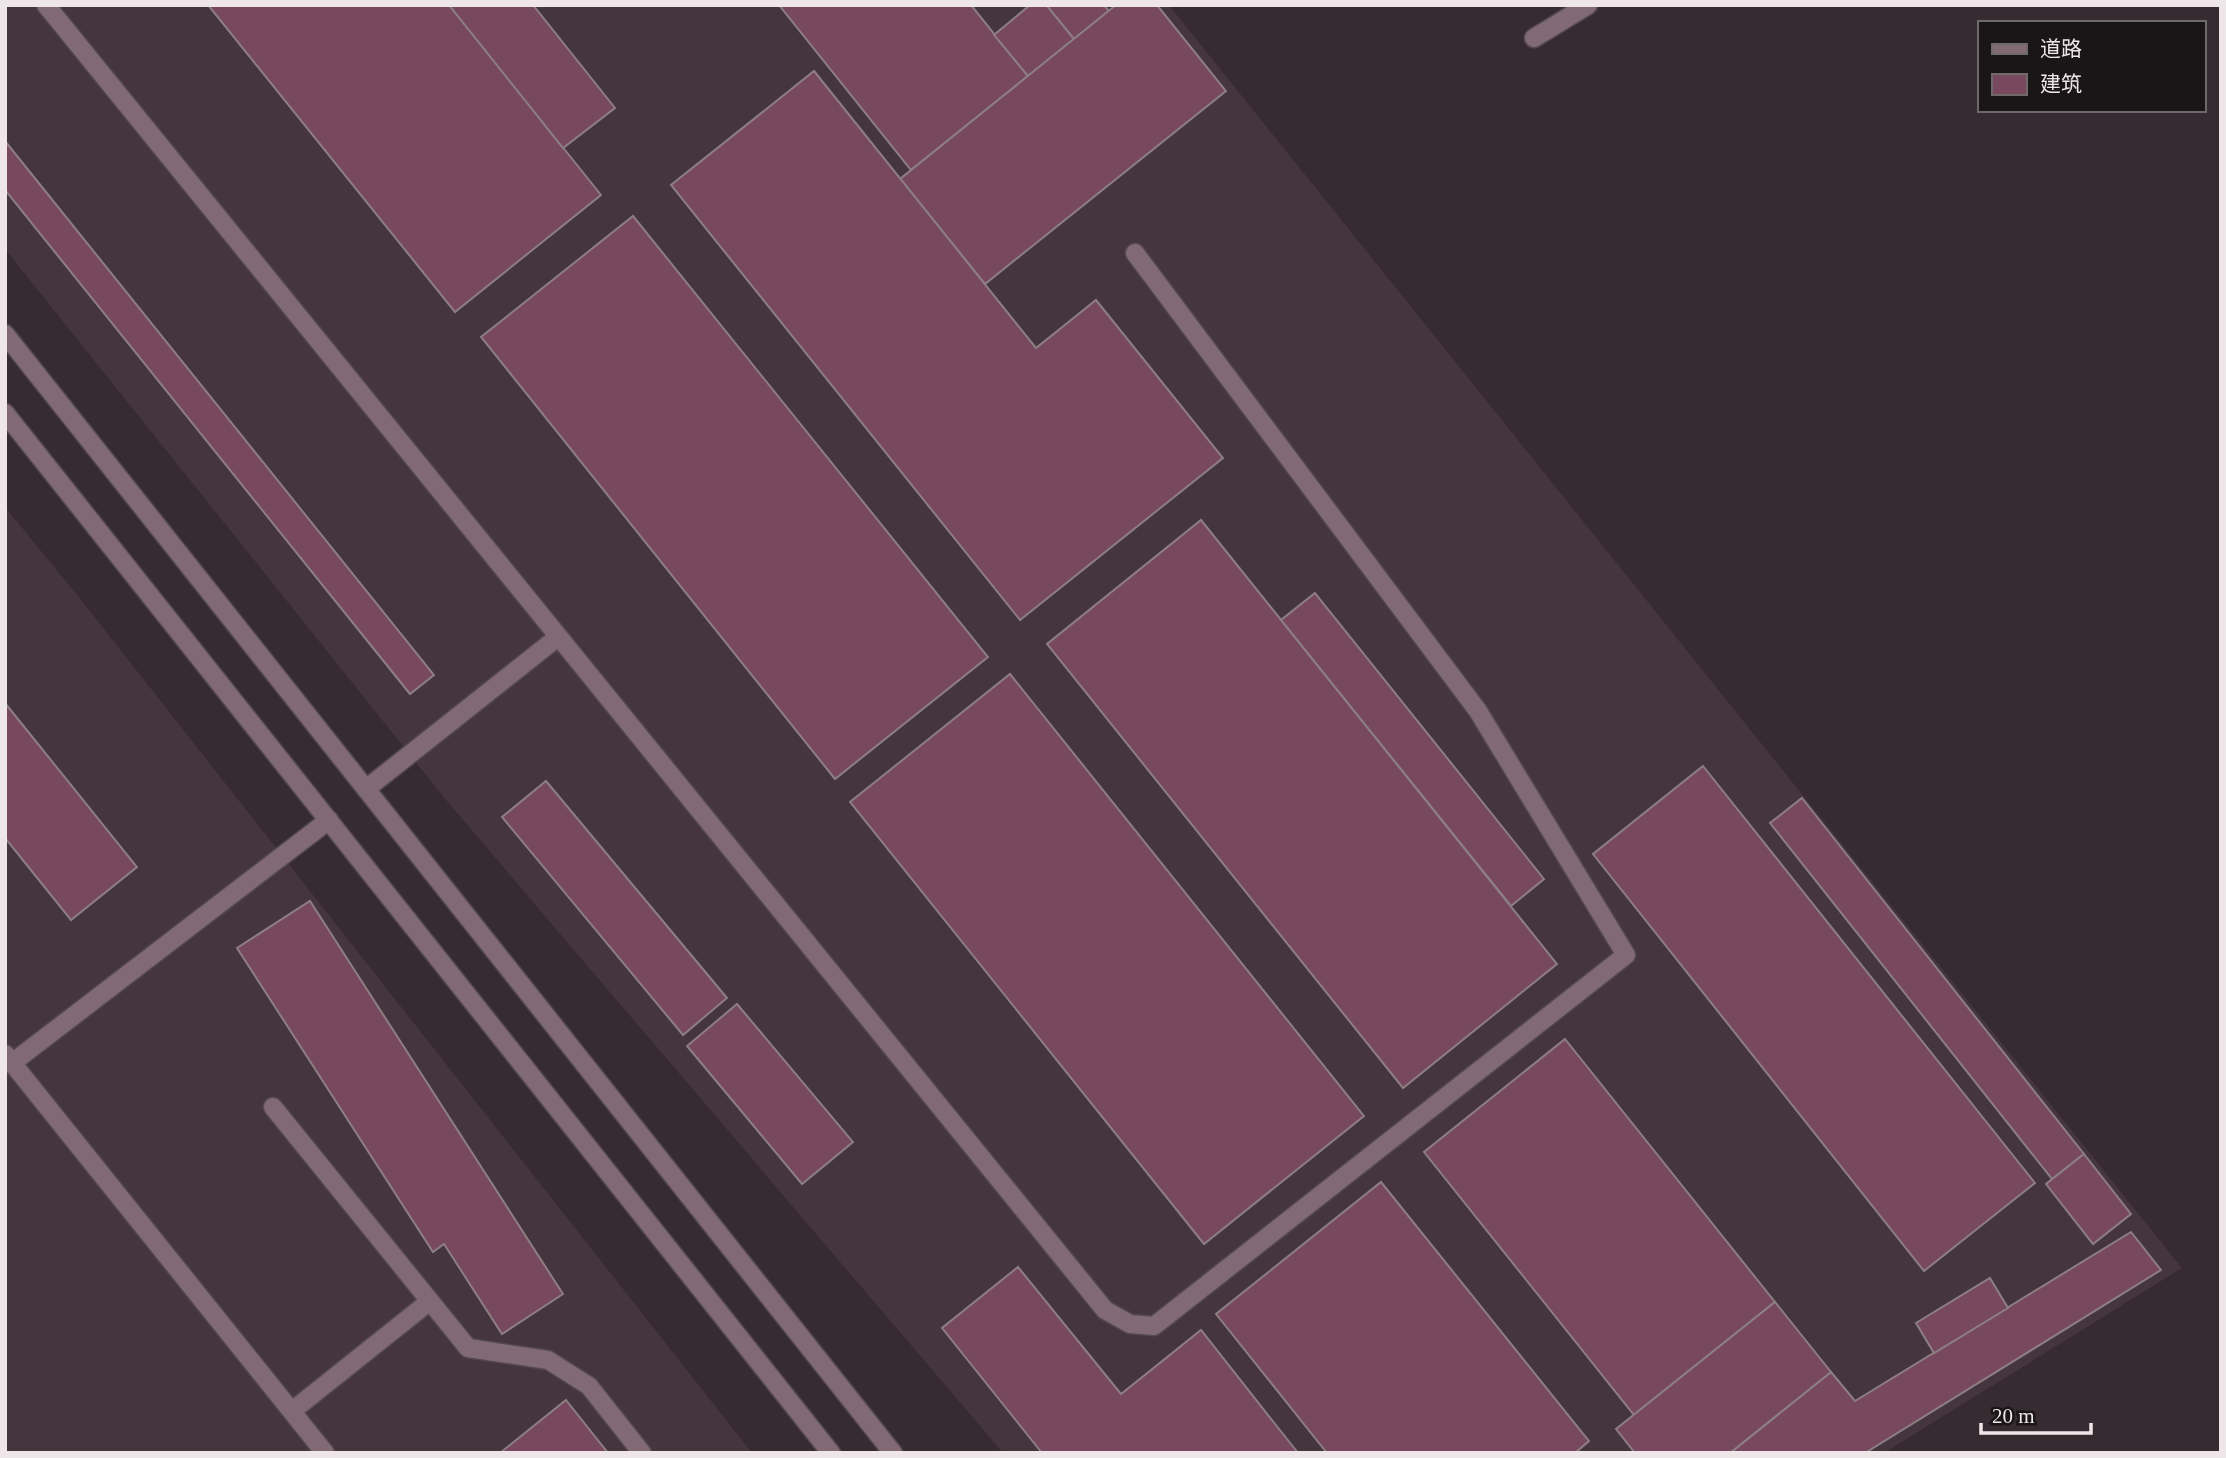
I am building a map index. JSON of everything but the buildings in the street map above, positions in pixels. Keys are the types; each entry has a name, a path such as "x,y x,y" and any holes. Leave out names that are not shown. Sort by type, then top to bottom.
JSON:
{"street":[{"path":"46,5 1105,1310 1130,1324 1154,1326 1626,954 1478,710 1135,253"},
{"path":"1534,38 1588,5"},
{"path":"5,334 893,1453"},
{"path":"5,413 831,1453"},
{"path":"366,789 558,637"},
{"path":"325,1453 9,1058 328,820"},
{"path":"273,1107 468,1348 548,1360 589,1386 642,1453"},
{"path":"292,1411 430,1301"}],"shaded area":[{"path":"5,5 1169,5 2182,1268 1884,1453 1003,1453 446,800 5,249"},
{"path":"5,507 78,596 752,1453 5,1453"}]}
